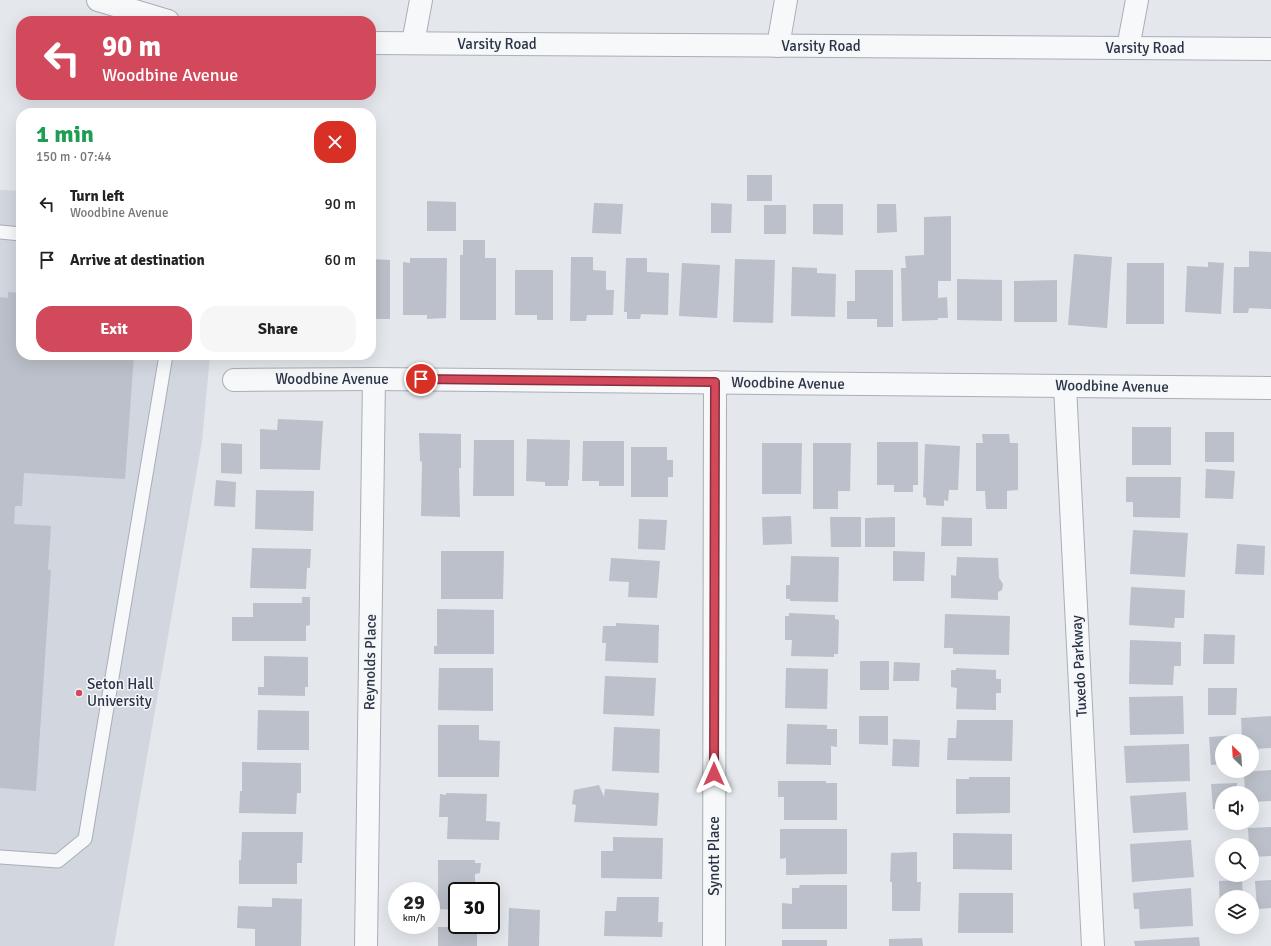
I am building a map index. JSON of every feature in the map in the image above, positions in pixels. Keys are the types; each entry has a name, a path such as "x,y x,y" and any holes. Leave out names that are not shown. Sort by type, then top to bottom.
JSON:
{"street":[{"path":"98,0 151,16"},
{"path":"413,44 421,0"},
{"path":"778,46 786,0"},
{"path":"1128,48 1137,0"},
{"name":"Varsity Road","path":"376,43 1271,49"},
{"name":"Woodbine Avenue","path":"234,380 374,379 1271,388"},
{"name":"Reynolds Place","path":"366,946 374,379"},
{"name":"Synott Place","path":"714,946 715,382"},
{"name":"Tuxedo Parkway","path":"1065,386 1093,946"}],"lane":[{"path":"0,232 16,234"},
{"path":"0,857 58,861 85,839 165,360"}],"shaded area":[{"name":"Seton Hall University","path":"0,190 16,191 16,360 210,360 202,441 114,946 0,946"}],"building":[{"path":"747,175 772,175 772,201 747,201"},
{"path":"427,201 456,202 456,231 427,231"},
{"path":"594,203 623,204 621,234 592,233"},
{"path":"711,203 732,204 731,233 711,233"},
{"path":"813,204 843,204 843,235 813,234"},
{"path":"877,204 896,204 897,232 877,233"},
{"path":"764,205 786,205 786,234 764,234"},
{"path":"951,216 951,281 938,281 938,298 947,297 948,318 938,318 938,320 902,321 901,268 906,268 905,256 924,255 924,217"},
{"path":"463,240 485,240 485,258 496,258 496,320 460,320 460,255 463,255"},
{"path":"1249,251 1271,252 1271,309 1249,308 1248,313 1233,313 1234,267 1249,267"},
{"path":"1074,254 1112,257 1107,328 1068,325"},
{"path":"571,257 593,257 593,270 606,271 606,290 614,290 613,315 587,315 586,321 570,321"},
{"path":"410,258 447,258 446,318 427,319 427,315 403,315 403,262 410,263"},
{"path":"626,258 647,258 647,272 669,273 668,315 641,314 640,319 627,319 627,312 624,312"},
{"path":"376,259 390,260 390,319 376,319"},
{"path":"735,259 775,260 773,323 733,322"},
{"path":"1208,262 1224,263 1221,314 1185,312 1187,266 1208,267"},
{"path":"682,263 720,265 717,318 679,316"},
{"path":"1127,263 1164,263 1164,324 1126,324"},
{"path":"792,267 817,268 817,273 836,274 835,317 791,316"},
{"path":"515,270 553,270 553,320 537,320 537,315 515,315"},
{"path":"855,270 893,270 893,327 877,327 877,319 847,319 847,301 855,301"},
{"path":"957,279 1002,280 1002,321 957,320"},
{"path":"1057,280 1057,322 1014,322 1014,281"},
{"path":"8,292 16,293 16,360 134,360 125,479 24,473 22,506 15,506 14,524 51,526 48,570 51,570 36,791 0,788 0,297 8,298"},
{"path":"278,419 323,421 320,470 260,469 260,429 277,430"},
{"path":"1132,427 1171,427 1171,465 1132,465"},
{"path":"1205,432 1234,432 1234,462 1205,462"},
{"path":"419,433 461,434 461,468 459,468 460,517 421,516 422,462 420,461"},
{"path":"982,434 1009,434 1010,443 1018,443 1018,490 1007,491 1007,509 986,509 985,491 976,491 976,443 983,443"},
{"path":"527,439 570,440 568,486 545,486 545,482 526,481"},
{"path":"474,440 514,440 514,496 473,496"},
{"path":"583,441 624,441 624,486 599,486 599,481 582,481"},
{"path":"877,442 918,442 918,485 913,485 913,492 894,492 894,485 877,485"},
{"path":"221,443 242,444 242,474 221,473"},
{"path":"762,443 802,443 801,494 762,494"},
{"path":"813,443 851,443 850,491 838,491 838,509 813,509"},
{"path":"925,444 960,446 958,490 949,490 948,501 944,500 944,506 926,505 926,498 923,497"},
{"path":"631,447 667,447 667,460 673,460 673,477 668,477 668,497 631,497"},
{"path":"1206,469 1235,471 1233,499 1205,498"},
{"path":"1126,477 1181,477 1180,518 1133,517 1133,502 1126,502"},
{"path":"216,480 236,482 235,507 214,506"},
{"path":"256,490 314,491 313,531 255,529"},
{"path":"791,516 792,544 763,545 762,517"},
{"path":"830,517 861,517 861,547 831,547"},
{"path":"895,517 895,547 865,547 865,518"},
{"path":"942,517 972,518 972,546 941,546"},
{"path":"639,519 667,520 665,550 638,549"},
{"path":"1133,530 1188,533 1185,577 1130,574"},
{"path":"1237,544 1265,546 1264,575 1235,574"},
{"path":"252,548 311,549 310,568 307,568 306,589 250,588"},
{"path":"441,551 504,551 503,599 441,599"},
{"path":"893,551 925,552 924,581 893,581"},
{"path":"791,556 839,557 838,602 790,601 790,599 786,599 786,585 790,585"},
{"path":"957,557 998,558 999,578 1003,584 1002,590 998,592 998,600 951,598 951,575 956,576"},
{"path":"611,558 660,561 657,598 628,597 629,582 609,581"},
{"path":"1131,587 1185,590 1184,618 1175,618 1174,628 1129,625"},
{"path":"302,597 310,597 310,625 306,626 306,641 232,641 232,617 253,617 253,603 302,603"},
{"path":"437,609 494,610 494,654 434,654 434,646 437,646"},
{"path":"789,613 835,615 835,619 839,620 838,654 834,654 834,657 791,656 792,640 785,640 785,616 789,616"},
{"path":"945,614 1010,616 1009,655 953,654 953,648 944,648"},
{"path":"616,623 659,625 658,663 605,661 606,643 602,643 603,626 616,626"},
{"path":"1204,634 1235,635 1234,664 1203,664"},
{"path":"1130,640 1181,642 1181,666 1174,666 1173,685 1129,684"},
{"path":"264,656 308,657 308,687 305,687 305,696 258,695 258,687 264,687"},
{"path":"860,661 889,661 889,690 860,690"},
{"path":"894,662 920,663 919,681 893,681"},
{"path":"439,668 493,668 493,711 438,710"},
{"path":"786,668 828,669 827,709 785,708"},
{"path":"956,668 996,670 996,679 1001,679 1001,693 996,693 996,710 956,709 957,688 951,687 951,670 956,670"},
{"path":"605,676 656,678 654,716 603,714"},
{"path":"1208,688 1237,688 1236,715 1208,715"},
{"path":"1183,696 1184,734 1130,735 1129,697"},
{"path":"258,710 309,711 309,750 257,750"},
{"path":"859,716 888,716 888,745 859,744"},
{"path":"1271,716 1271,748 1259,749 1259,734 1242,734 1241,718"},
{"path":"957,720 1013,720 1012,761 947,760 948,738 956,738"},
{"path":"787,724 827,725 827,729 837,729 837,747 831,746 831,765 786,764"},
{"path":"438,725 479,725 479,740 500,741 499,777 438,777"},
{"path":"614,727 660,729 659,773 612,771"},
{"path":"1209,737 1215,737 1215,765 1211,765"},
{"path":"893,739 920,740 919,767 892,766"},
{"path":"1189,744 1190,781 1126,783 1124,746"},
{"path":"242,762 301,763 301,793 297,793 296,814 239,813 240,791 242,791"},
{"path":"1271,770 1271,801 1259,802 1259,786 1245,786 1244,778 1259,778 1259,771"},
{"path":"969,777 1010,777 1010,813 956,814 956,779 969,779"},
{"path":"778,781 826,781 826,783 837,783 837,820 784,820 784,797 778,797"},
{"path":"1237,783 1237,786 1215,786 1215,809 1213,809 1211,784"},
{"path":"599,785 604,797 605,789 659,793 657,826 574,822 576,805 572,804 574,790"},
{"path":"1186,792 1188,830 1133,833 1130,796"},
{"path":"446,793 487,794 486,821 500,822 499,840 447,839 448,817 439,817 440,794 446,795"},
{"path":"1271,827 1271,856 1259,857 1259,838 1249,838 1248,830 1259,830 1259,828"},
{"path":"780,829 847,829 847,874 786,875 786,858 780,859"},
{"path":"242,832 303,832 302,863 297,863 297,884 239,884 239,860 241,860"},
{"path":"953,833 1012,834 1012,870 953,869"},
{"path":"613,837 663,838 662,879 601,878 601,851 613,851"},
{"path":"1191,840 1194,877 1132,882 1130,844"},
{"path":"917,852 917,882 921,882 920,911 892,911 892,882 890,882 891,853"},
{"path":"438,860 475,860 475,863 481,863 480,873 475,874 475,882 448,882 448,910 440,909 440,882 438,882"},
{"path":"1271,880 1271,908 1259,909 1259,890 1256,890 1255,882"},
{"path":"1219,882 1242,882 1243,890 1219,890"},
{"path":"800,885 847,885 847,929 782,929 782,903 792,904 792,888 799,888"},
{"path":"1191,888 1193,926 1140,929 1139,909 1134,909 1133,893"},
{"path":"959,893 1013,893 1013,933 958,933"},
{"path":"617,897 659,897 658,922 663,922 662,937 604,936 605,911 616,911"},
{"path":"272,898 302,899 301,946 255,946 255,929 237,928 238,906 272,907"},
{"path":"509,908 540,910 539,946 508,946"},
{"path":"440,927 448,927 448,934 477,934 477,946 438,946 438,934 440,934"},
{"path":"1199,937 1200,946 1135,946 1134,941"},
{"path":"922,938 923,946 889,946 889,939"},
{"path":"782,940 827,940 827,946 782,946"}],"place":[{"name":"Seton Hall University","path":"79,693"}],"route":[{"path":"421,379 715,382 714,774"}]}
